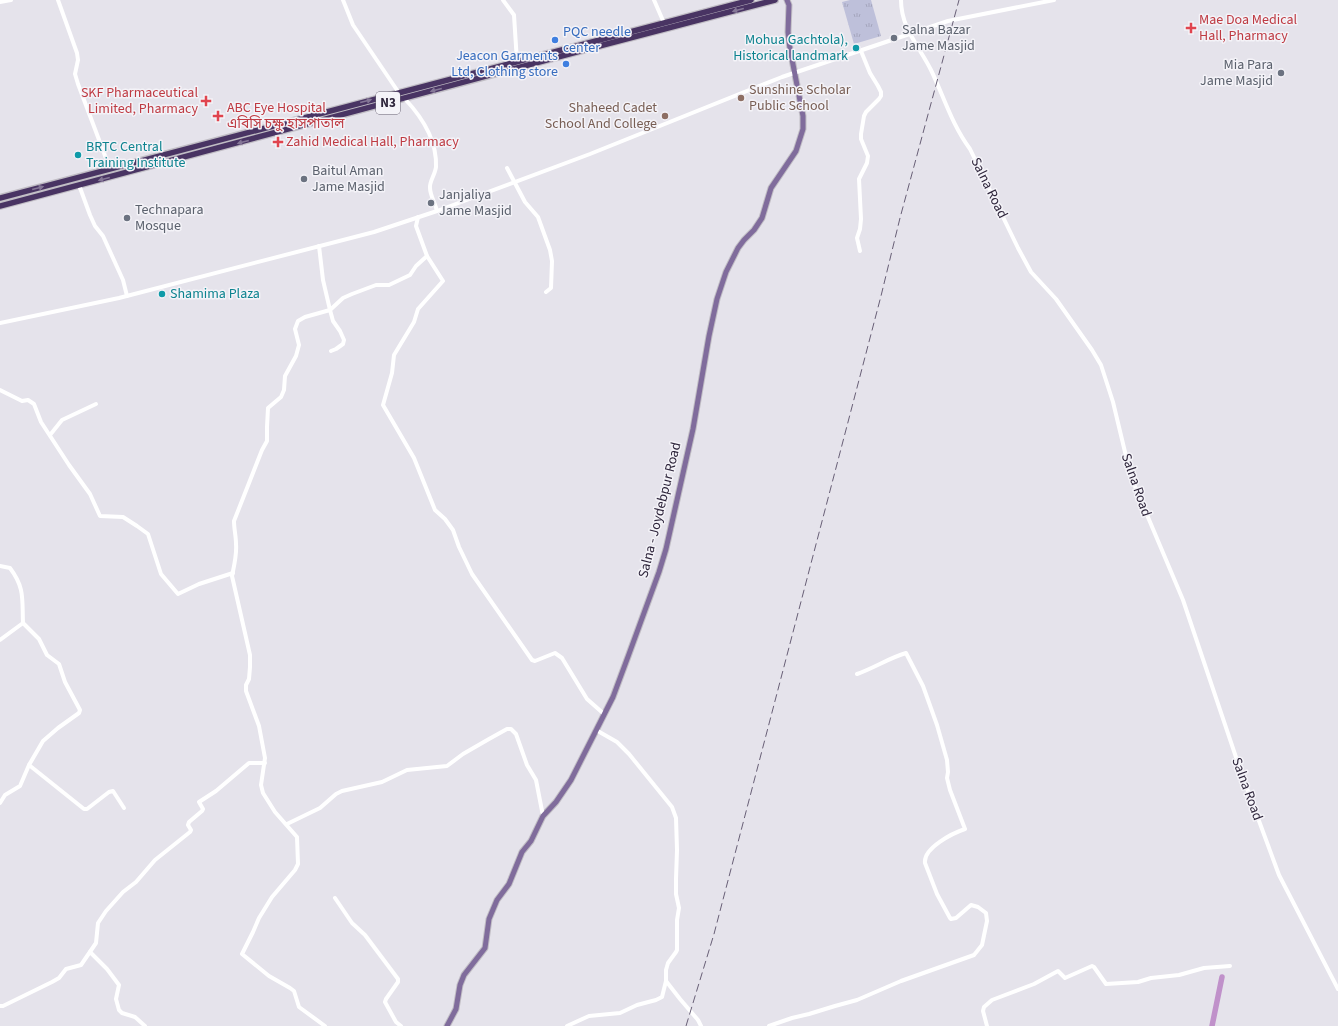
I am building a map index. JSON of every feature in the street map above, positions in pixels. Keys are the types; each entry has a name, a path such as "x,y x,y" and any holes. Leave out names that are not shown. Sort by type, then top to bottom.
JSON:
{"highway":[{"name":"N3","path":"0,198 751,0"},
{"name":"N3","path":"0,206 775,0"}],"main road":[{"name":"Salna - Joydebpur Road","path":"447,1026 456,1009 460,985 464,975 485,948 487,929 495,904 509,884 522,852 531,841 543,816 556,802 571,780 613,696 666,549 693,429 716,306 726,272 741,244 754,230 762,218 771,188 796,151 803,129 803,116 794,74 788,32 789,5 787,0"}],"street":[{"path":"0,2 11,0"},
{"path":"58,0 77,52 78,60 75,74 78,84 110,169"},
{"path":"343,0 353,25 399,93"},
{"path":"503,0 514,15 517,62"},
{"path":"654,0 664,23"},
{"name":"Salna Road","path":"901,0 901,11 910,34 930,68 960,136 970,149 1031,272 1056,299 1101,365 1113,402 1131,477 1183,600 1242,775 1279,875 1338,989"},
{"path":"0,323 127,296 374,232 437,211 598,151 782,78 948,21 1054,0"},
{"path":"860,251 857,238 861,219 859,179 867,164 868,156 861,139 861,134 864,116 879,99 881,92 867,68 861,51"},
{"path":"405,99 424,122 434,148 436,163 430,190 437,211"},
{"path":"506,168 525,202 538,217 550,250 552,261 551,288 546,292"},
{"path":"80,185 90,215 95,226 103,236 123,280 127,296"},
{"path":"418,217 416,226 427,256 443,281 418,309 414,322 394,355 392,373 383,405 414,458 435,510 450,524 472,574 500,616 532,660 535,661 555,653 562,658 587,699 604,714"},
{"path":"319,246 323,280 330,310 333,321 344,340 343,344 331,351"},
{"path":"325,1026 298,1007 294,992 290,988 269,976 242,954 259,918 272,897 295,870 298,864 297,836 276,812 263,793 261,785 265,763 259,726 246,691 246,685 249,679 250,655 234,592 232,576 236,546 234,521 267,441 268,408 281,397 284,390 285,376 296,356 299,345 295,329 298,321 305,317 330,310 343,298 352,294 376,285 389,285 410,275 416,266 427,256"},
{"path":"0,390 13,395 22,401 28,400 34,404 41,422 90,494 100,516 123,517 148,534 161,574 178,594 199,584 233,573"},
{"path":"50,435 62,420 96,404"},
{"path":"0,566 10,568 20,583 22,590 23,623 39,639 47,655 60,664 65,682 80,710 79,713 43,741 29,765 20,786 5,795 0,802"},
{"path":"0,640 23,623"},
{"path":"769,1026 866,997 901,981 974,955 982,945 986,913 978,907 971,905 956,918 950,918 937,894 924,864 924,858 927,853 952,834 965,829 950,790 947,778 947,760 937,725 920,680 906,652 857,674"},
{"path":"287,824 320,808 336,794 342,791 382,782 407,770 447,766 463,754 507,729 512,729 516,734 527,765 536,780 543,816"},
{"path":"567,1026 589,1016 620,1013 637,1005 656,1000 662,996 666,981 666,970 668,963 677,950 677,920 679,908 676,894 676,818 672,807 629,754 616,742 596,730"},
{"path":"0,1006 3,1006 52,982 59,978 66,969 81,965 90,952 97,937 98,923 123,892 136,882 155,860 190,832 191,830 188,825 189,822 203,809 199,802 216,791 249,763 265,763"},
{"path":"29,765 84,809 87,809 109,792 113,791 124,808"},
{"path":"335,898 352,923 365,935 398,979 398,982 386,999 386,1002 396,1022 401,1026"},
{"path":"90,952 107,969 119,985 116,999 119,1010 122,1013 136,1016 144,1026"},
{"path":"986,1026 983,1011 984,1007 992,1000 1034,984 1058,971 1065,978 1092,966 1106,984 1138,982 1151,978 1179,975 1204,968 1230,966"},
{"path":"666,981 698,1020 701,1026"}],"green space":[{"path":"850,0 871,0 881,36 854,44 842,2"}],"waterway":[{"path":"1212,1026 1222,977"}],"railway":[{"path":"686,1026 714,934 881,296 900,218 959,0"}],"place":[{"name":"Mae Doa Medical Hall, Pharmacy","path":"1191,28"},
{"name":"Salna Bazar Jame Masjid","path":"894,38"},
{"name":"PQC needle center","path":"555,40"},
{"name":"Mohua Gachtola), Historical landmark","path":"856,48"},
{"name":"Jeacon Garments Ltd, Clothing store","path":"566,64"},
{"name":"Mia Para Jame Masjid","path":"1281,73"},
{"name":"Sunshine Scholar Public School","path":"741,98"},
{"name":"SKF Pharmaceutical Limited, Pharmacy","path":"206,101"},
{"name":"ABC Eye Hospital এবিসি চক্ষু হাসপাতাল","path":"218,116"},
{"name":"Shaheed Cadet School And College","path":"665,116"},
{"name":"Zahid Medical Hall, Pharmacy","path":"278,142"},
{"name":"BRTC Central Training Institute","path":"78,155"},
{"name":"Baitul Aman Jame Masjid","path":"304,179"},
{"name":"Janjaliya Jame Masjid","path":"431,203"},
{"name":"Technapara Mosque","path":"127,218"},
{"name":"Shamima Plaza","path":"162,294"}]}
